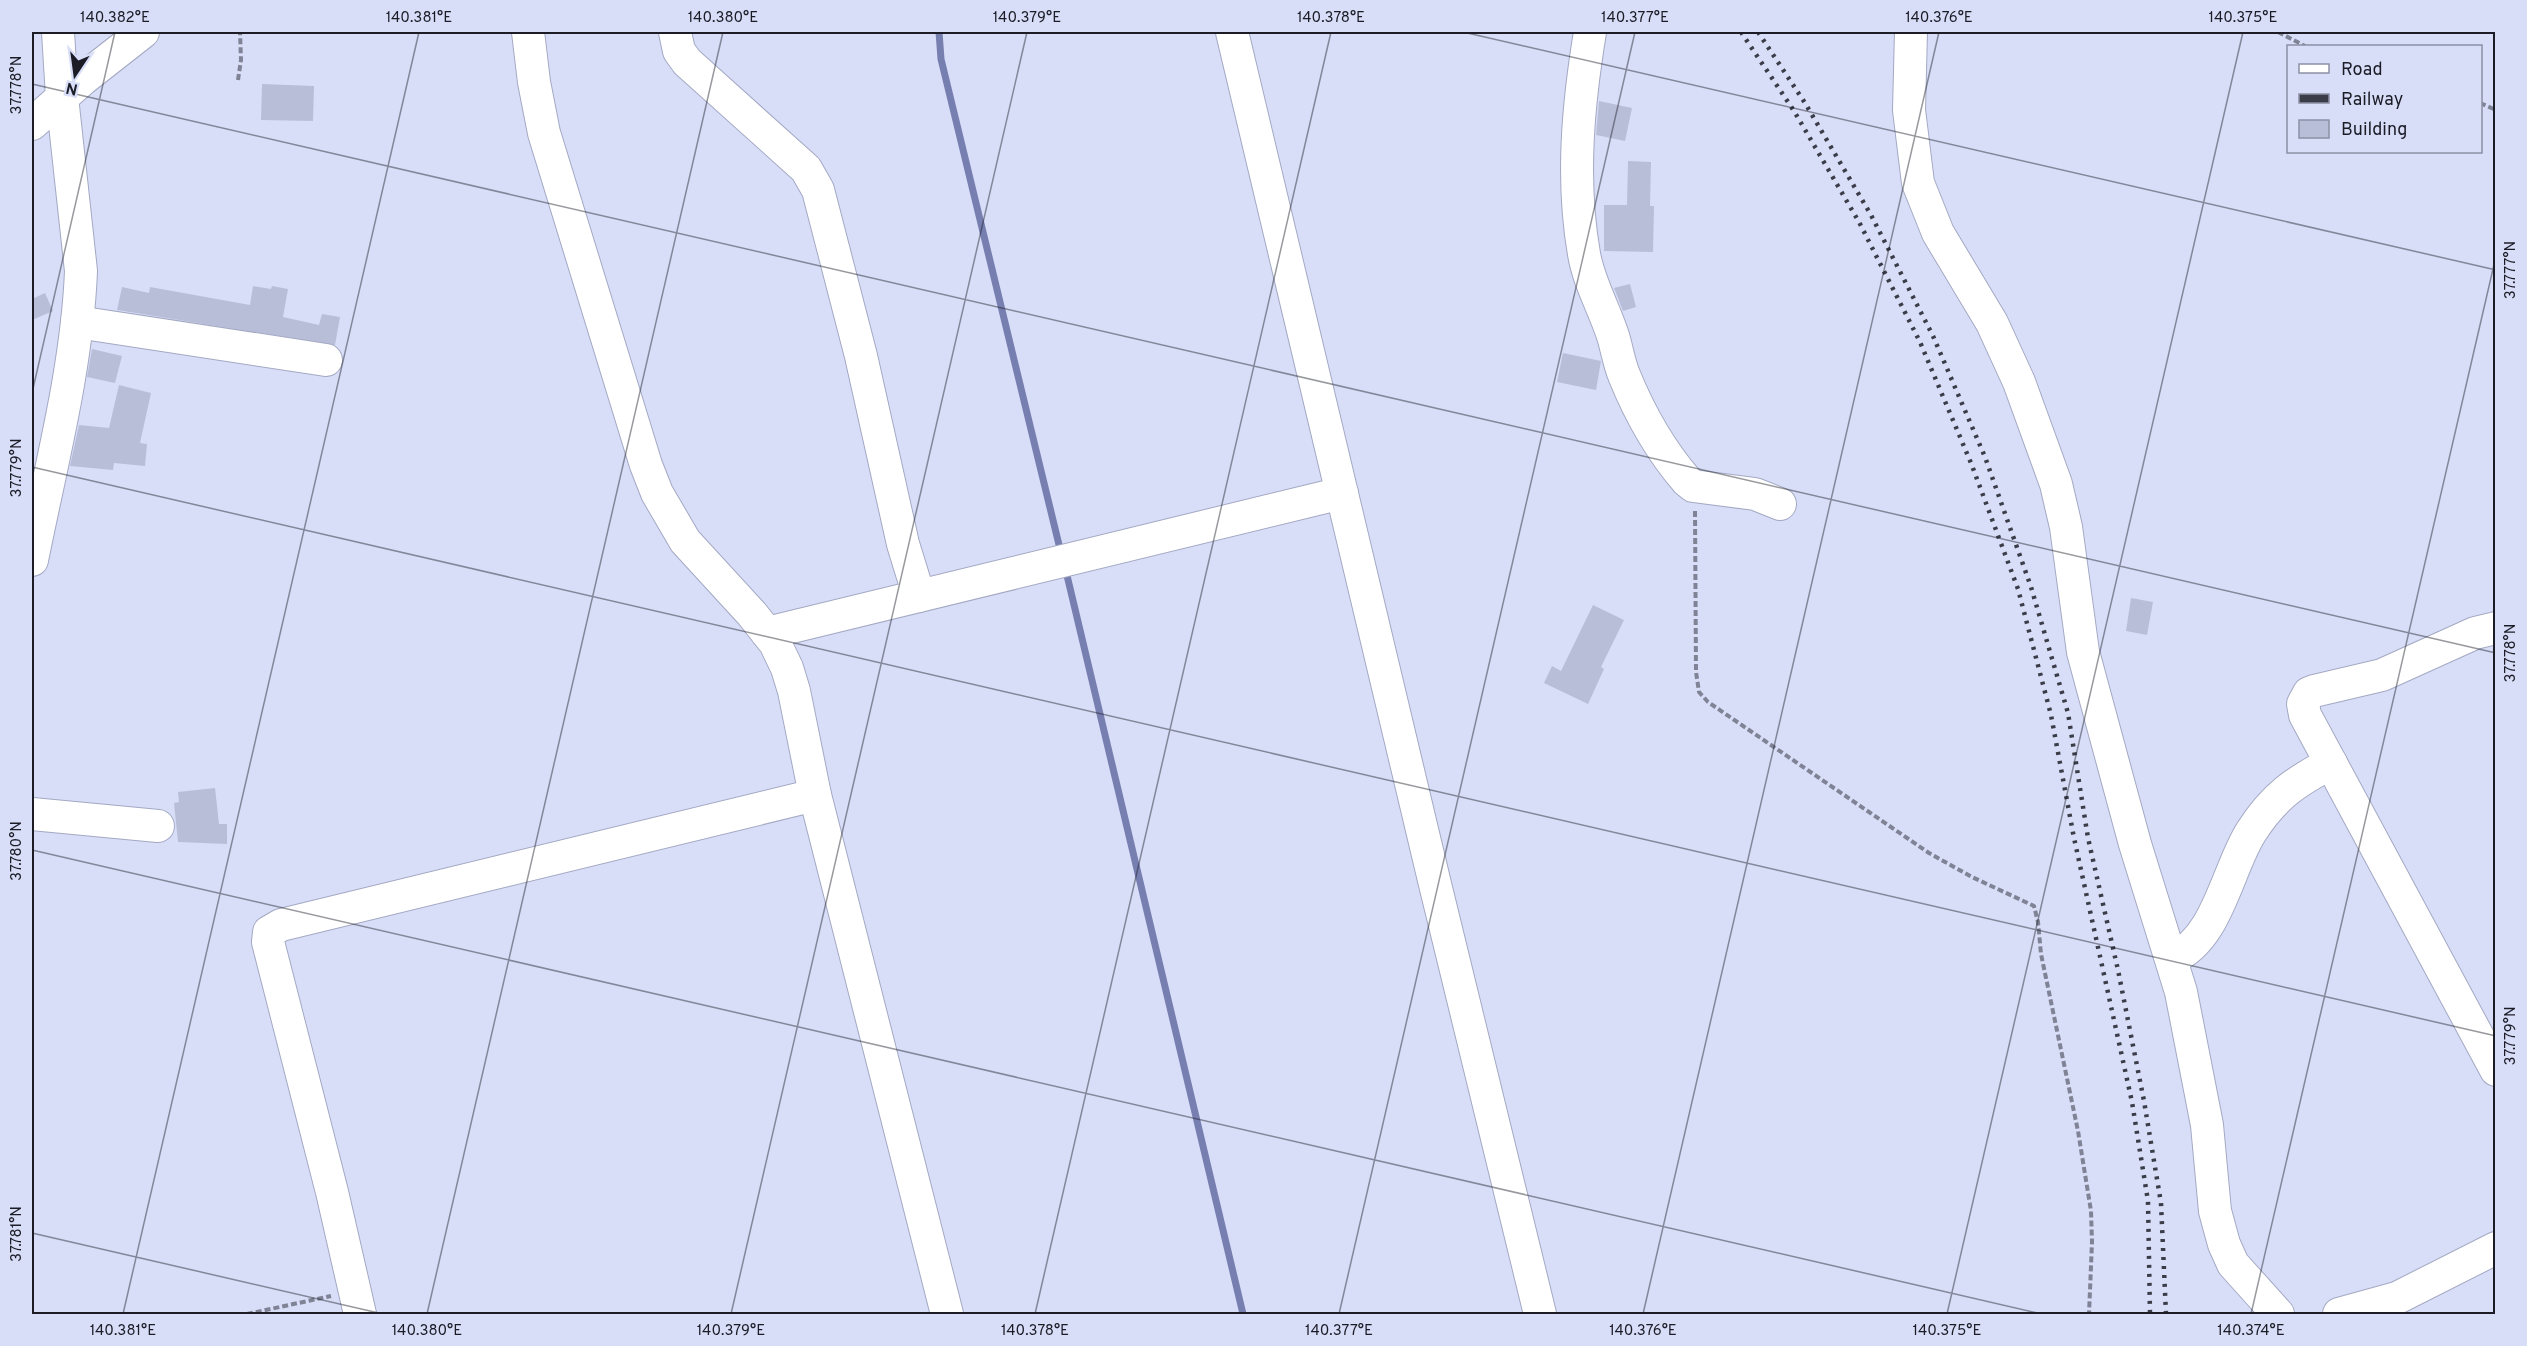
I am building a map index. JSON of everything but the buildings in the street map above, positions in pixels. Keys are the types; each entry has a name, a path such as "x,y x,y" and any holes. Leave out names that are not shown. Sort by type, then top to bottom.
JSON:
{"street":[{"path":"32,560 77,322 81,272 62,97 58,32"},
{"path":"32,124 143,32"},
{"path":"528,32 534,82 554,168 646,465 657,493 685,542 776,643 794,691 815,795 947,1314"},
{"path":"675,32 679,51 687,62 806,169 818,190 861,356 903,544 919,596"},
{"path":"1232,32 1540,1314"},
{"path":"1590,32 1577,124 1578,188 1584,254 1591,281 1612,334 1623,375 1659,443 1676,469 1693,486 1755,494 1780,504"},
{"path":"1911,32 1909,110 1918,183 1938,233 1992,323 2019,382 2056,484 2067,535 2083,652 2135,844 2181,992 2207,1125 2215,1211 2224,1244 2233,1264 2278,1314"},
{"path":"77,322 326,360"},
{"path":"767,633 1342,493"},
{"path":"2496,628 2475,633 2382,675 2309,693 2303,704 2305,715 2496,1070"},
{"path":"2172,958 2186,953 2196,944 2216,908 2251,832 2272,804 2288,788 2331,763"},
{"path":"358,1302 268,942 269,932 281,925 815,795"},
{"path":"32,814 158,826"},
{"path":"2339,1314 2397,1298 2496,1248"}],"path":[{"path":"238,80 241,60 240,32"},
{"path":"2278,32 2303,45"},
{"path":"2482,103 2496,110"},
{"path":"1693,486 1696,542 1696,672 1699,692 1708,702 1929,853 1972,877 2034,906 2041,954 2078,1131 2091,1211 2090,1314"},
{"path":"247,1314 358,1302"}],"waterway":[{"path":"939,32 941,59 1061,553"},
{"path":"1065,567 1243,1314"}],"railway":[{"path":"1741,32 1794,111 1859,222 1920,342 1971,463 2018,589 2051,715 2074,838 2132,1102 2148,1201 2150,1314"},
{"path":"1758,32 1805,103 1871,215 1933,336 1985,457 2031,587 2068,713 2088,838 2118,970 2144,1101 2161,1203 2166,1314"}]}
